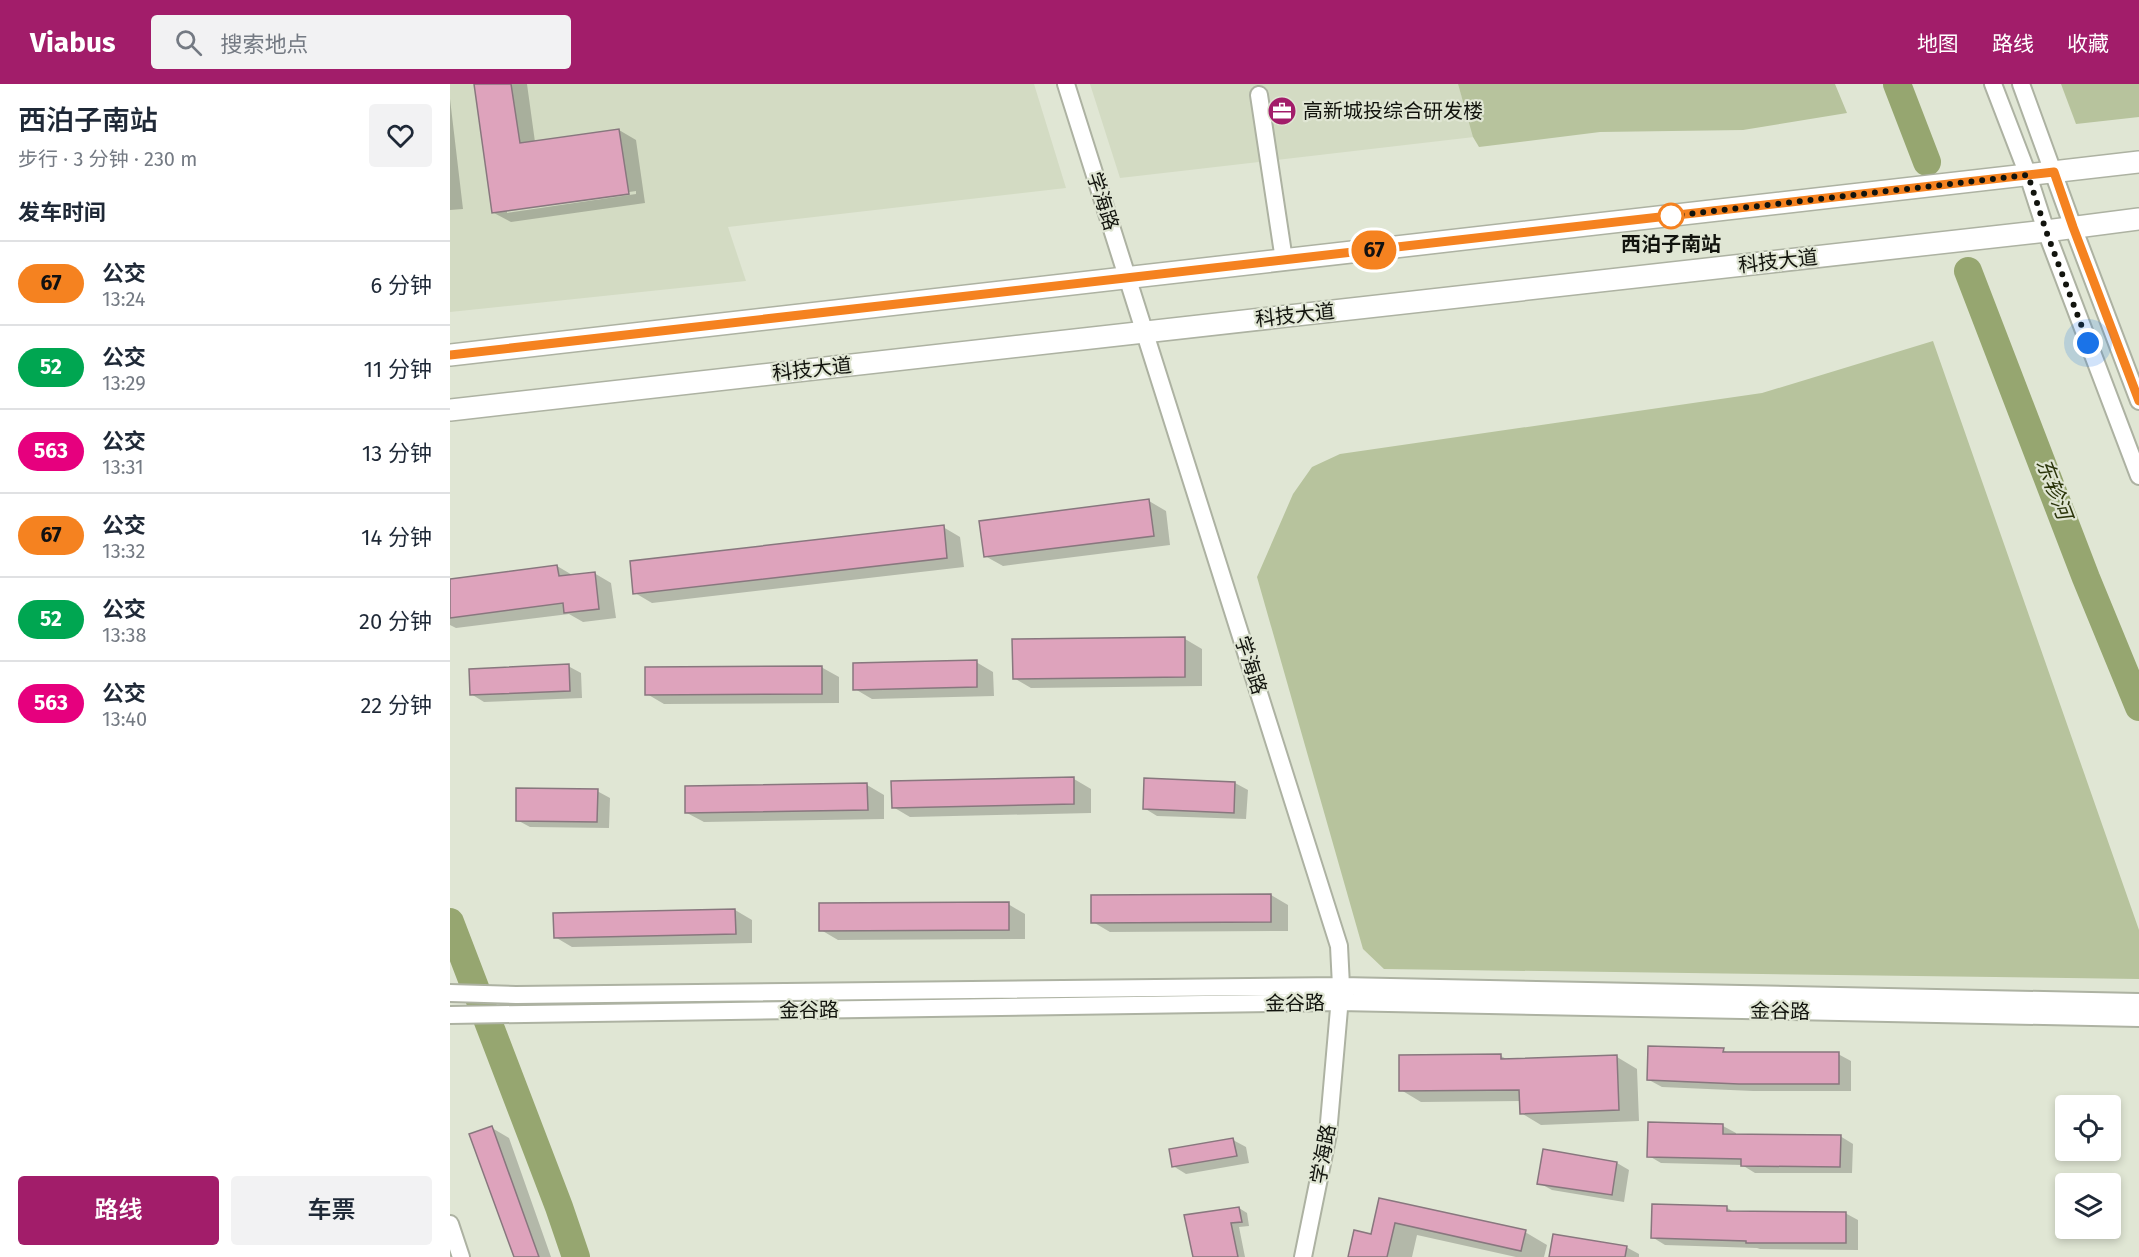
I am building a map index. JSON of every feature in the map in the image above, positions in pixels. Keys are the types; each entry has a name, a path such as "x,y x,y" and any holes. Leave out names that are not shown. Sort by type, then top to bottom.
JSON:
{"main road":[{"path":"450,355 2139,162"},
{"name":"科技大道","path":"450,410 2139,219"}],"street":[{"name":"学海路","path":"1066,84 1339,946 1340,994 1328,1134 1302,1257"},
{"path":"1993,84 2139,476"},
{"path":"2021,84 2139,401"},
{"path":"1259,95 1284,260"},
{"name":"金谷路","path":"452,993 516,995 1340,994 2139,1002"},
{"name":"金谷路","path":"457,1015 1340,994 2139,1018"},
{"path":"450,1224 460,1257"}],"shaded area":[{"path":"450,84 1034,84 1066,188 728,227 746,281 450,312"},
{"name":"高新城投综合研发楼","path":"1090,84 1458,84 1474,137 1120,178"},
{"path":"1458,84 1835,84 1847,113 1743,130 1600,132 1479,147 1473,137"},
{"path":"2061,84 2139,84 2139,117 2076,124"},
{"path":"1933,341 2139,930 2139,979 1384,969 1363,949 1257,577 1293,494 1312,467 1340,454 1762,393"}],"building":[{"path":"474,84 511,84 520,143 619,129 629,194 492,213"},
{"path":"1149,499 1154,536 984,557 979,521"},
{"path":"944,525 947,558 633,594 630,561"},
{"path":"557,565 559,576 595,572 599,609 564,613 563,603 450,618 450,579"},
{"path":"1185,637 1185,677 1013,679 1012,639"},
{"path":"977,660 977,687 853,690 853,663"},
{"path":"569,664 570,691 470,695 469,669"},
{"path":"822,666 822,694 645,695 645,667"},
{"path":"1074,777 1074,804 892,808 891,781"},
{"path":"1144,778 1235,782 1234,813 1143,809"},
{"path":"867,783 868,810 685,813 685,786"},
{"path":"516,788 598,789 597,822 516,821"},
{"path":"1271,894 1271,922 1091,923 1091,895"},
{"path":"1009,902 1009,930 819,931 819,903"},
{"path":"735,909 736,934 554,938 553,913"},
{"path":"1648,1046 1724,1048 1723,1052 1839,1052 1839,1084 1739,1084 1647,1080"},
{"path":"1501,1054 1501,1059 1617,1055 1619,1110 1520,1114 1519,1090 1399,1091 1399,1055"},
{"path":"1648,1122 1723,1124 1723,1134 1841,1135 1840,1167 1741,1166 1741,1159 1647,1157"},
{"path":"492,1126 539,1257 514,1257 469,1134"},
{"path":"1233,1138 1237,1156 1172,1167 1169,1149"},
{"path":"1543,1149 1617,1162 1612,1195 1537,1184"},
{"path":"1379,1198 1526,1230 1521,1251 1395,1223 1387,1257 1348,1257 1354,1230 1371,1234"},
{"path":"1652,1204 1727,1206 1727,1211 1846,1212 1846,1243 1746,1243 1746,1241 1651,1238"},
{"path":"1239,1207 1242,1222 1231,1223 1238,1257 1193,1257 1184,1215"},
{"path":"1553,1234 1627,1246 1625,1257 1549,1257"}],"waterway":[{"name":"东轸河","path":"1897,84 1927,162"},
{"name":"东轸河","path":"1968,271 2086,578 2139,707"},
{"path":"450,922 576,1257"}],"bus line":[{"name":"67","path":"450,355 2054,172 2139,401"}],"place":[{"name":"高新城投综合研发楼","path":"1282,111"},
{"name":"西泊子南站","path":"1671,216"}],"route":[{"path":"1671,216 2028,175 2046,231 2088,343"}]}
